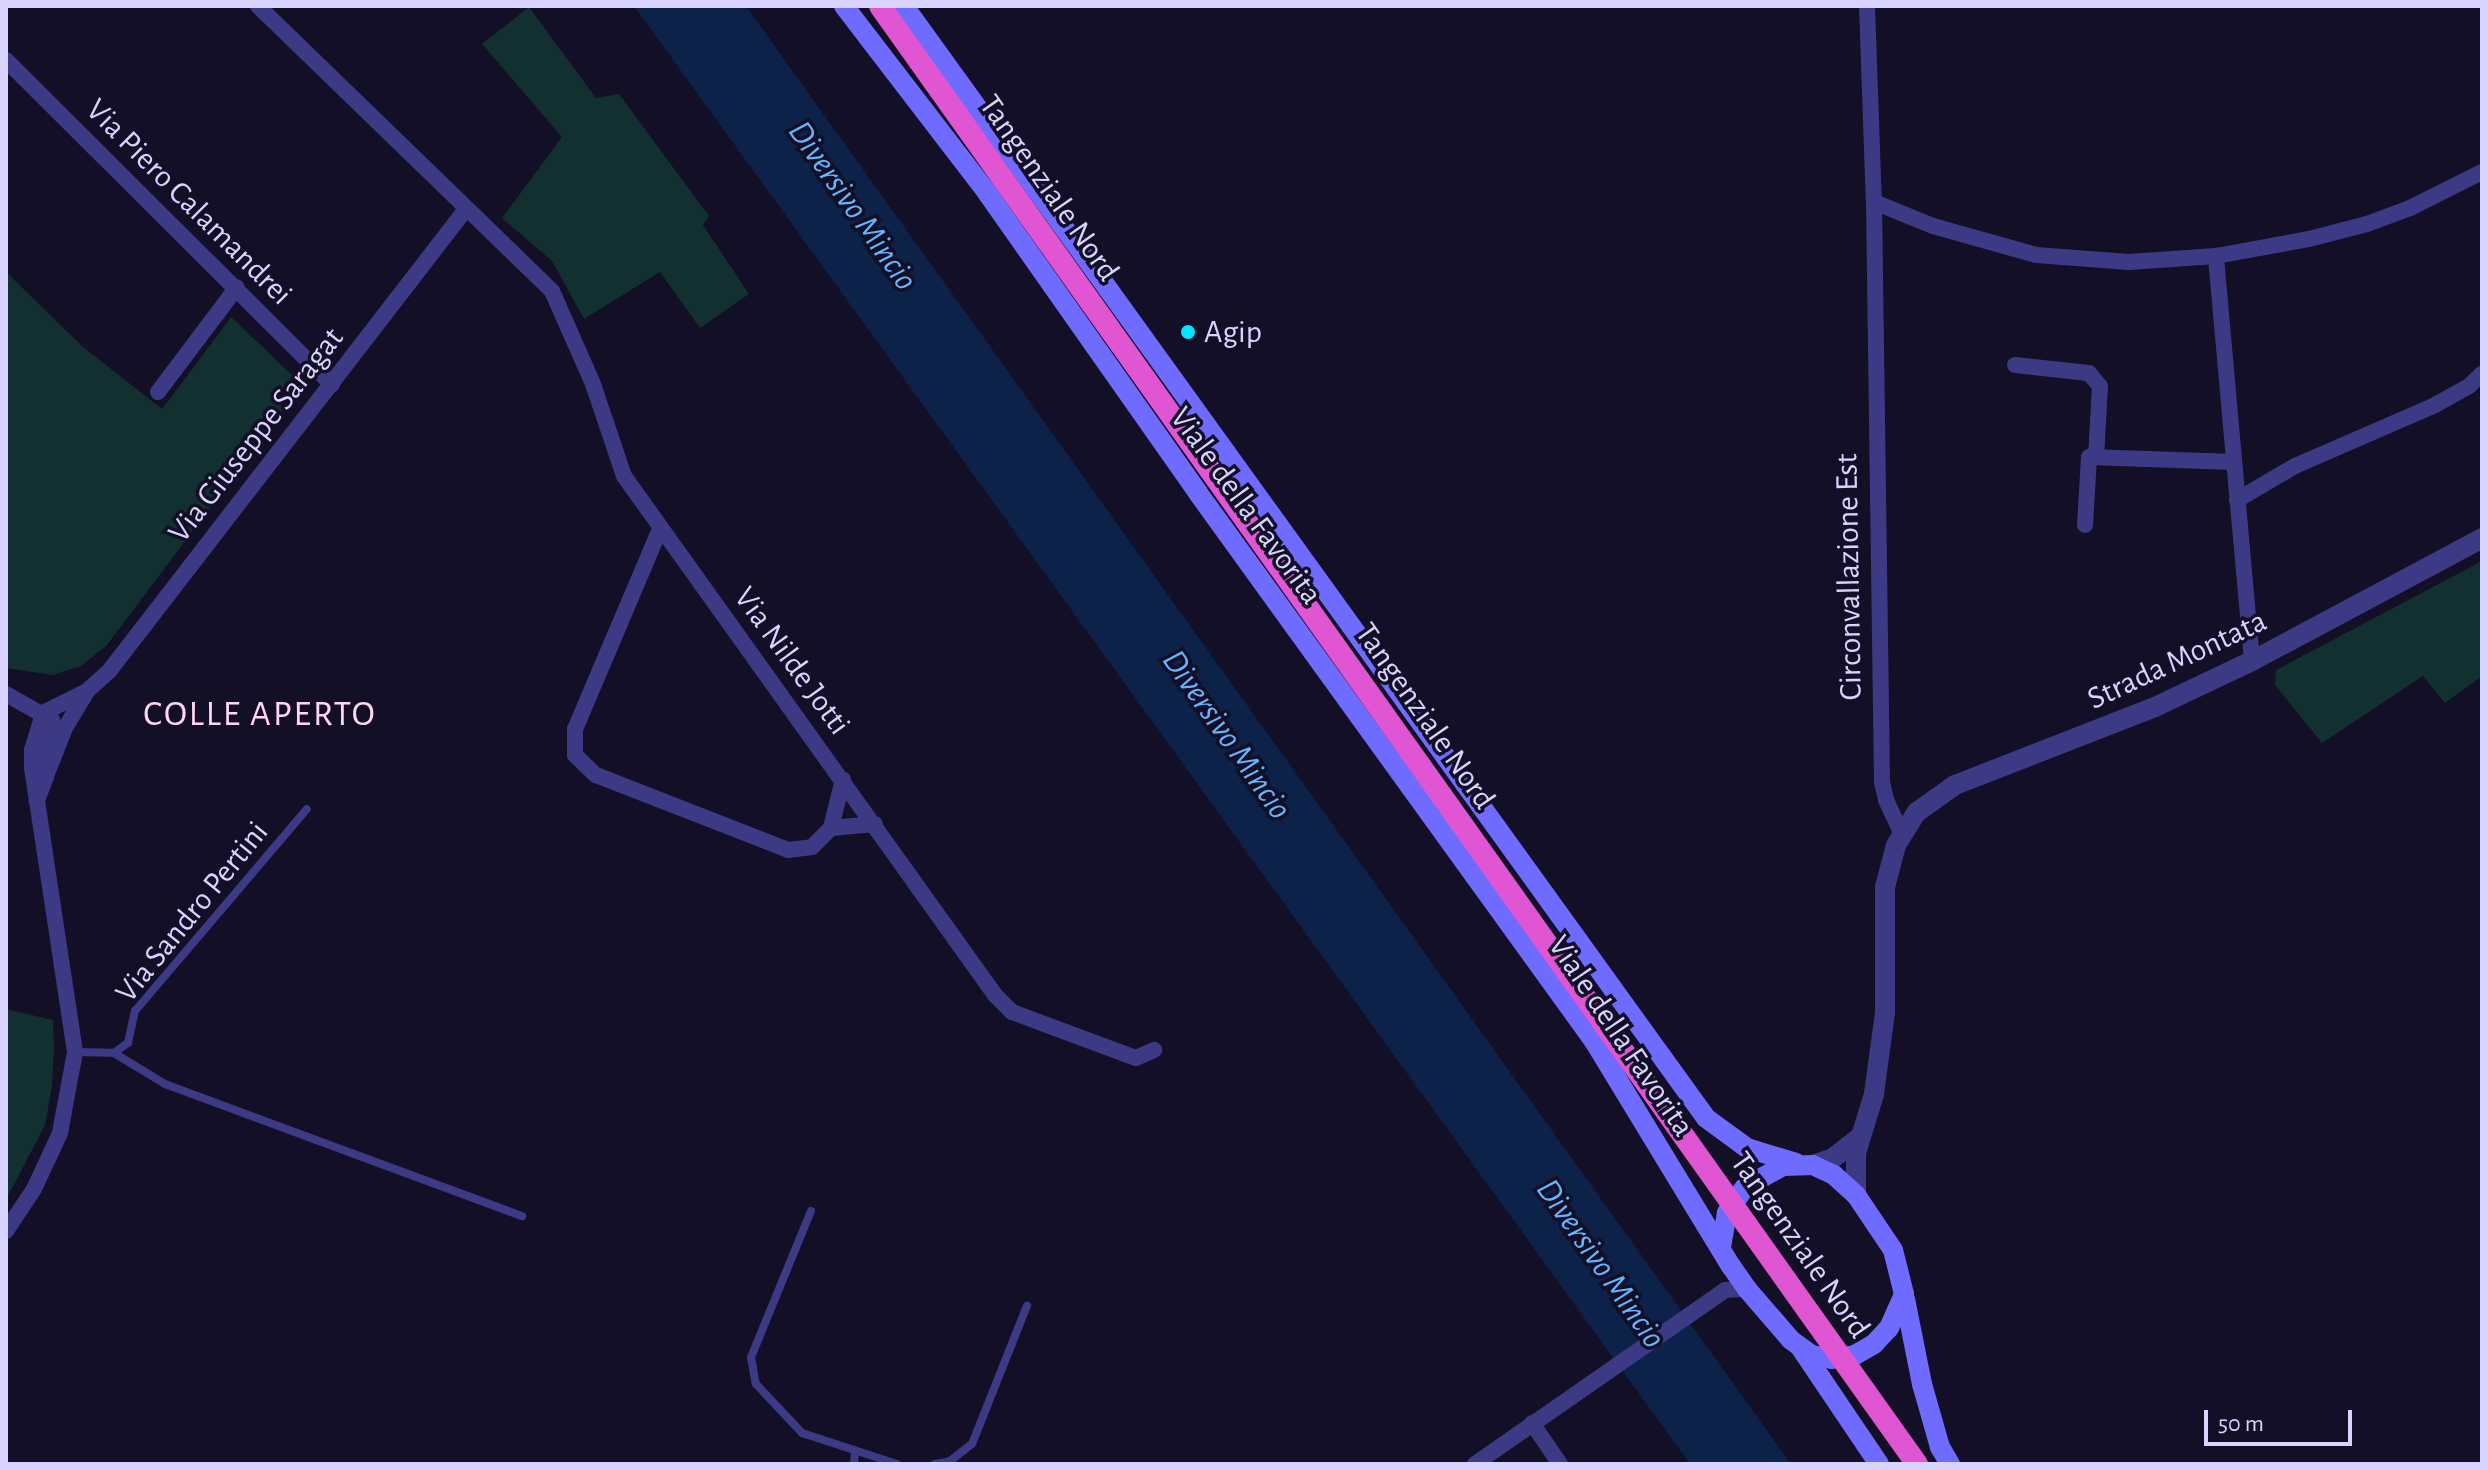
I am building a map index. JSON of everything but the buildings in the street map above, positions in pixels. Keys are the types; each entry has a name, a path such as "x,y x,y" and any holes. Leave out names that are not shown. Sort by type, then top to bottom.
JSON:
{"highway":[{"name":"Tangenziale Nord","path":"880,6 1917,1464"}],"main road":[{"name":"Viale della Favorita","path":"844,6 988,194 1198,493 1594,1041 1726,1257"},
{"name":"Viale della Favorita","path":"904,6 1706,1118 1747,1148 1806,1165"},
{"path":"1879,1464 1800,1347 1747,1289 1726,1257 1727,1213 1745,1187 1768,1172 1806,1165 1834,1175 1856,1195 1893,1250 1922,1384 1940,1447 1950,1464"},
{"path":"1800,1347 1812,1355 1832,1359 1865,1351 1889,1328 1904,1294"}],"street":[{"name":"Via Nilde Jotti","path":"258,6 552,291 593,384 624,476 995,995 1012,1012 1136,1058 1154,1050"},
{"name":"Circonvallazione Est","path":"1867,6 1874,202 1882,782 1886,800 1902,834"},
{"name":"Via Piero Calamandrei","path":"6,60 332,385"},
{"path":"1874,202 1933,226 2036,255 2129,262 2216,256 2309,239 2367,224 2410,208 2482,172"},
{"name":"Via Giuseppe Saragat","path":"6,1231 34,1189 60,1133 75,1052 32,750 43,713 87,691 110,670 466,209"},
{"path":"2216,256 2252,661"},
{"path":"158,392 237,287"},
{"path":"2015,365 2089,373 2095,379 2100,386 2096,457"},
{"path":"2237,500 2295,466 2435,405 2469,386 2482,374"},
{"path":"2085,525 2089,457 2234,462"},
{"path":"660,529 575,729 575,755 596,775 788,850 812,847 831,828 843,779"},
{"name":"Strada Montata","path":"1902,834 1917,812 1955,785 2155,707 2252,661 2482,538"},
{"name":"Via Giuseppe Saragat","path":"37,801 65,728 87,691"},
{"path":"6,694 43,713"},
{"name":"Via Giuseppe Saragat","path":"43,713 52,722 43,751 46,777"},
{"path":"831,828 875,824"},
{"path":"1856,1195 1854,1168 1874,1094 1882,1042 1885,887 1902,834"},
{"path":"1806,1165 1833,1158 1860,1137"},
{"path":"1725,1290 1726,1257"},
{"path":"1475,1464 1511,1436 1725,1290 1747,1289"},
{"path":"1532,1423 1560,1464"},
{"path":"1495,1464 1511,1436"}],"lane":[{"name":"Via Sandro Pertini","path":"114,1053 128,1043 135,1011 307,809"},
{"path":"75,1052 114,1053 165,1084 522,1216"},
{"path":"811,1211 751,1357 756,1384 802,1433 897,1464"},
{"path":"935,1464 950,1461 972,1444 1027,1306"},
{"path":"854,1464 855,1451"}],"green space":[{"path":"529,7 596,98 619,94 709,216 703,225 749,294 700,328 660,272 584,319 552,261 502,218 562,137 482,44"},
{"path":"6,272 83,347 162,409 231,317 292,375 294,396 107,645 81,666 53,675 6,668"},
{"path":"2482,561 2482,676 2445,703 2423,676 2322,743 2275,685 2276,670"},
{"path":"6,1009 53,1020 54,1050 45,1125 6,1200"}],"water":[{"name":"Diversivo Mincio","path":"634,6 746,6 1791,1464 1690,1464"}],"place":[{"name":"Agip","path":"1188,332"}],"district":[{"name":"COLLE APERTO","path":"260,715"}]}
